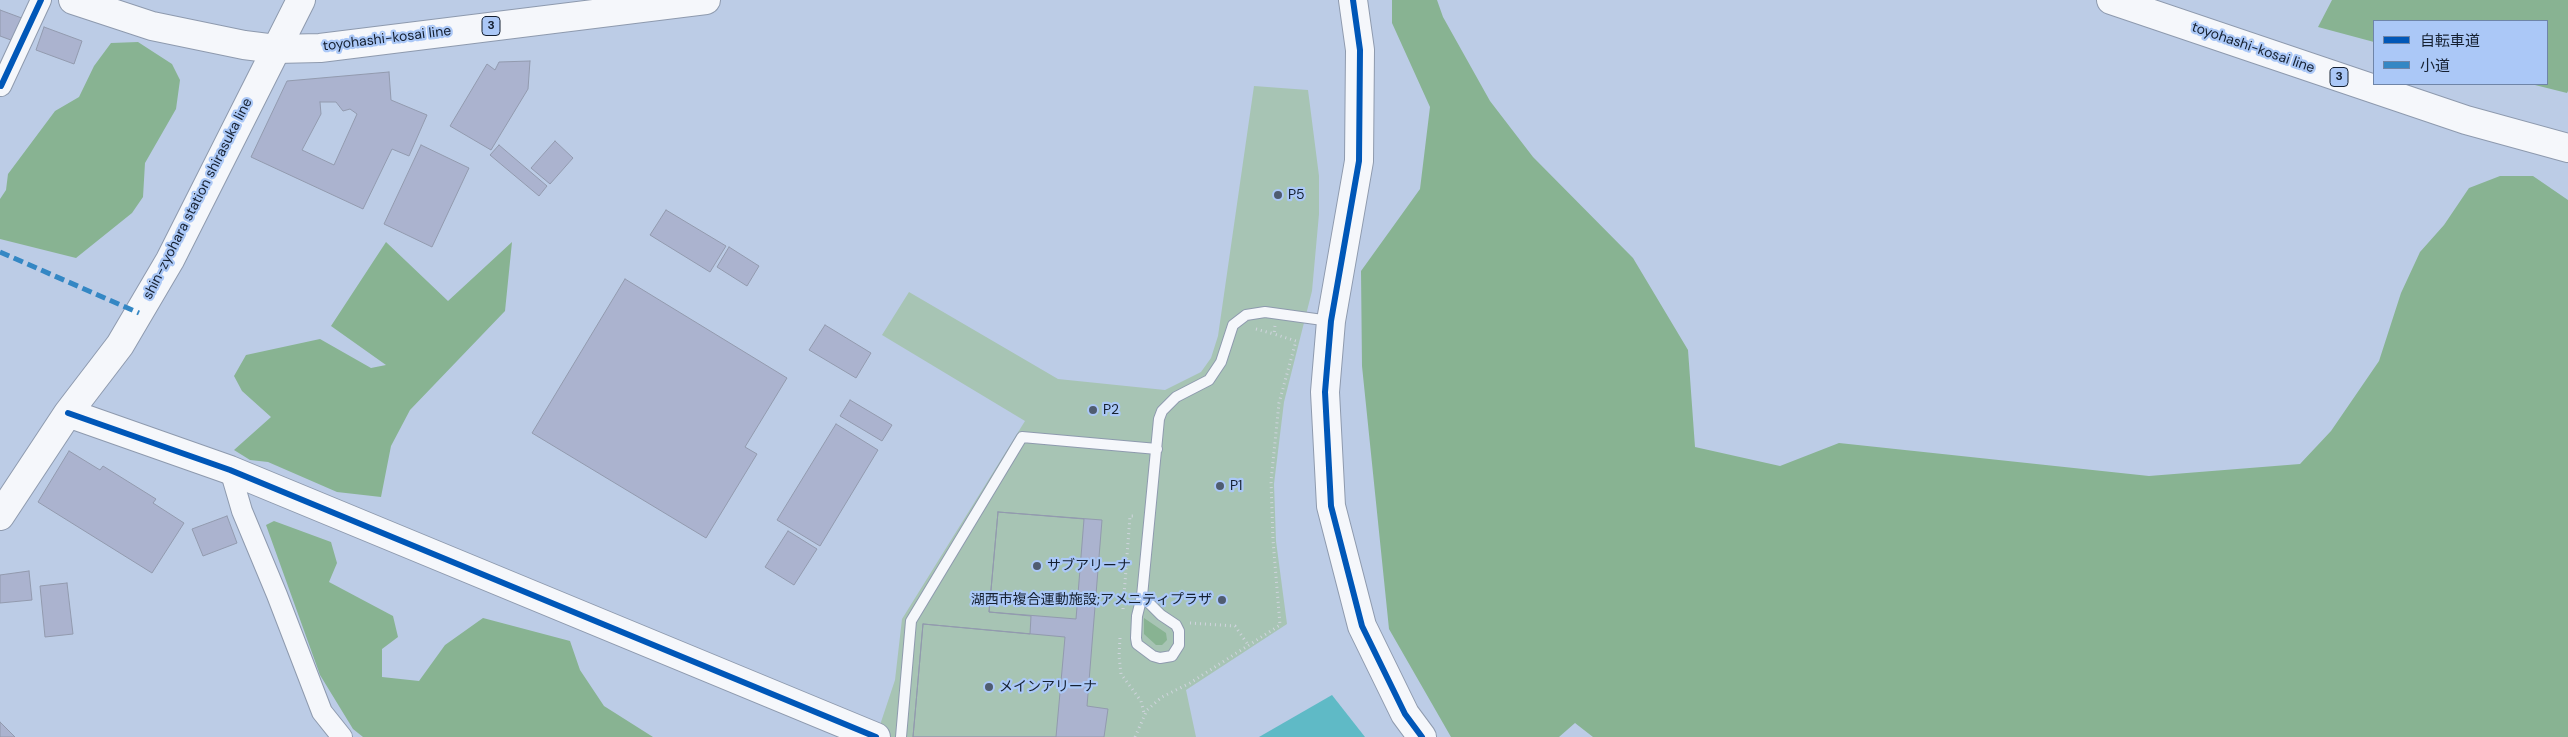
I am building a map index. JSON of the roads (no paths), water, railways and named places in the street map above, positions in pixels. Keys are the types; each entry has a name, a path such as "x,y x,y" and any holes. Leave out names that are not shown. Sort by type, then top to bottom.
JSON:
{"main road":[{"name":"toyohashi-kosai line","path":"73,0 152,26 244,45 276,49 320,48 706,0"},
{"name":"shin-zyohara station shirasuka line","path":"0,516 68,413 120,345 170,260 301,0"},
{"path":"1353,0 1360,50 1359,161 1331,321 1325,392 1331,506 1362,626 1405,714 1422,737"},
{"name":"toyohashi-kosai line","path":"2111,0 2466,120 2568,148"},
{"path":"68,413 230,470 877,737"}],"street":[{"path":"1,86 41,0"},
{"path":"230,470 242,511 322,712 342,737"}],"lane":[{"path":"1142,596 1161,615 1176,625 1179,631 1179,646 1172,656 1160,658 1147,652 1137,644 1136,623 1142,596 1156,449 1162,411 1176,397 1209,380 1221,362 1233,325 1250,313 1276,313 1331,321"},
{"path":"901,737 911,621 1022,437 1156,449"}],"place":[{"name":"P5","path":"1278,195"},
{"name":"P2","path":"1093,410"},
{"name":"P1","path":"1220,486"},
{"name":"サブアリーナ","path":"1037,566"},
{"name":"湖西市複合運動施設;アメニティプラザ","path":"1222,600"},
{"name":"メインアリーナ","path":"989,687"}]}
